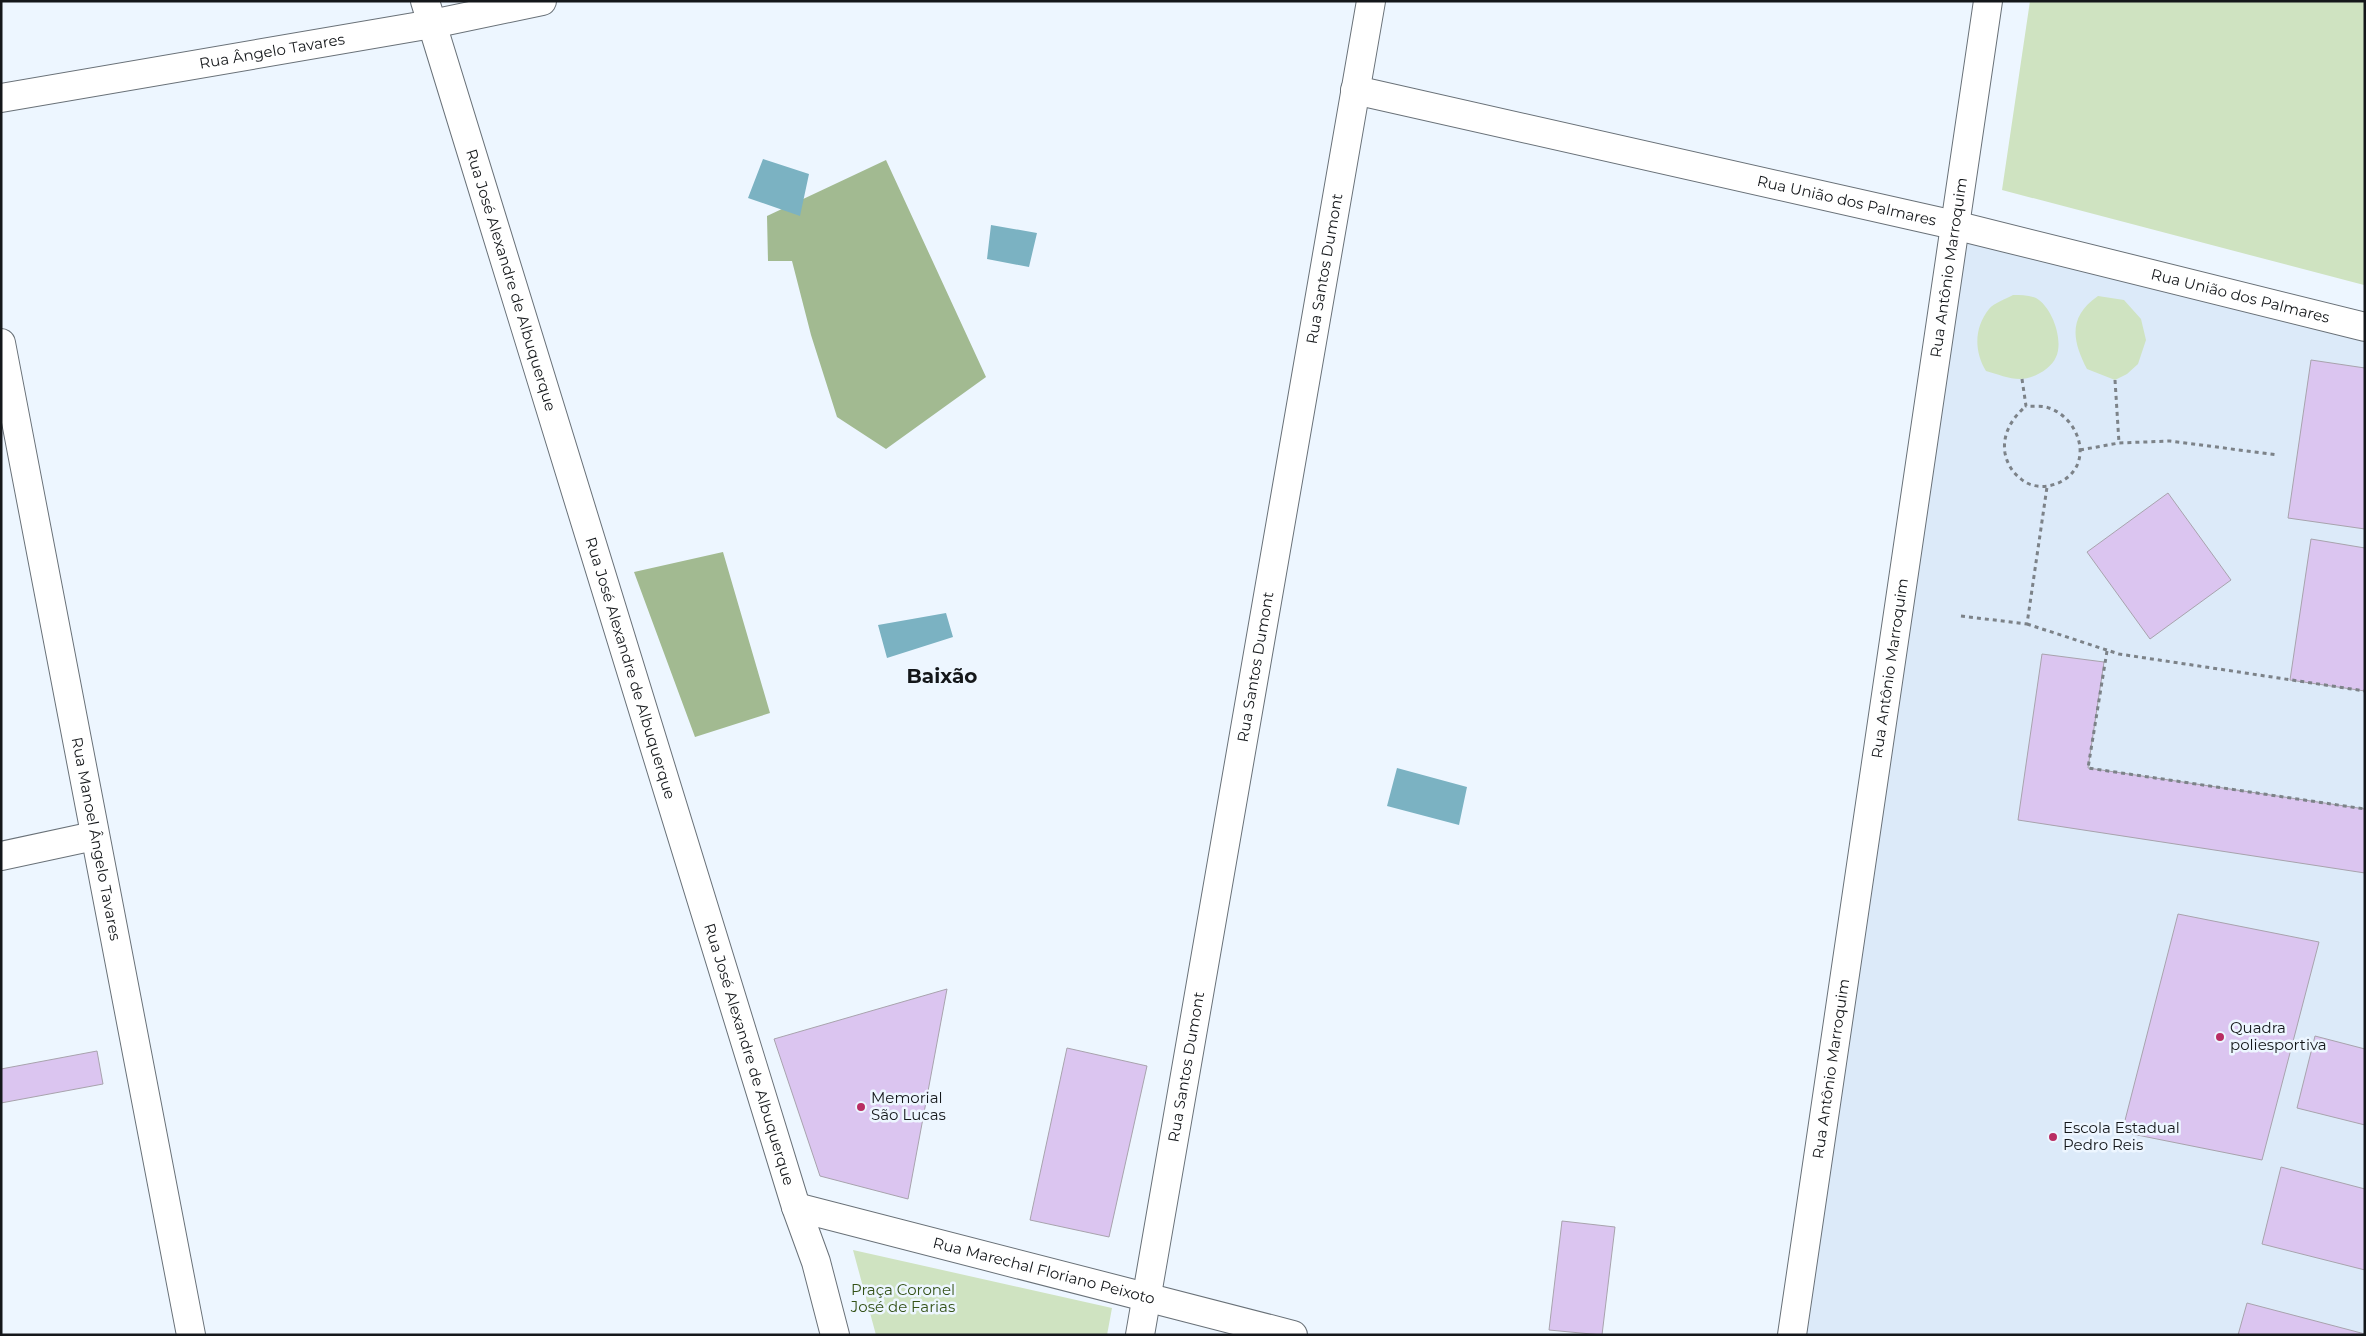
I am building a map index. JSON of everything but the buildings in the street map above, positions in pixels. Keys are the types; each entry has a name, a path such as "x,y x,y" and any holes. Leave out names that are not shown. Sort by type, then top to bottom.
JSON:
{"street":[{"name":"Rua Ângelo Tavares","path":"1,98 428,13 542,1"},
{"name":"Rua Santos Dumont","path":"1140,1335 1371,1"},
{"name":"Rua Antônio Marroquim","path":"1792,1335 1988,1"},
{"name":"Rua José Alexandre de Albuquerque","path":"428,13 796,1207 816,1262 834,1335"},
{"name":"Rua União dos Palmares","path":"1355,90 1954,225 2365,327"},
{"name":"Rua Manoel Ângelo Tavares","path":"1,343 191,1335"},
{"path":"1,856 94,836"},
{"name":"Rua Marechal Floriano Peixoto","path":"796,1207 1293,1335"}],"path":[{"path":"2022,379 2026,406"},
{"path":"2115,380 2119,443"},
{"path":"2026,406 2048,407 2064,417 2072,425 2080,450 2078,464 2067,478 2047,487 2027,485 2012,472 2005,454 2007,430 2017,414 2026,406"},
{"path":"2080,450 2119,443 2170,441 2278,455"},
{"path":"2027,624 2047,487"},
{"path":"1961,616 2027,624 2119,654 2365,691"},
{"path":"2107,650 2088,768 2365,809"}],"shaded area":[{"path":"1954,225 2365,327 2365,1335 1792,1335"}],"green space":[{"path":"2030,1 2365,1 2364,285 2002,190"},
{"path":"886,160 986,377 886,449 837,417 811,335 792,261 768,261 767,216"},
{"path":"2013,295 2030,296 2042,302 2055,324 2057,333 2058,350 2054,361 2041,372 2025,379 2012,378 1986,371 1979,356 1978,332 1984,316 1994,305"},
{"path":"2098,296 2124,300 2141,319 2146,340 2138,364 2127,374 2115,380 2087,369 2076,339 2077,321 2088,304"},
{"path":"723,552 770,713 695,737 634,572"},
{"name":"Praça Coronel José de Farias","path":"853,1250 1112,1308 1107,1335 876,1335"}],"water":[{"path":"763,159 809,174 800,216 748,198"},
{"path":"991,225 1037,233 1029,267 987,259"},
{"path":"946,613 953,637 887,658 878,625"},
{"path":"1397,768 1467,787 1459,825 1387,806"}],"place":[{"name":"Quadra poliesportiva","path":"2220,1037"},
{"name":"Memorial São Lucas","path":"861,1107"},
{"name":"Escola Estadual Pedro Reis","path":"2053,1137"}],"district":[{"name":"Baixão","path":"942,676"}]}
